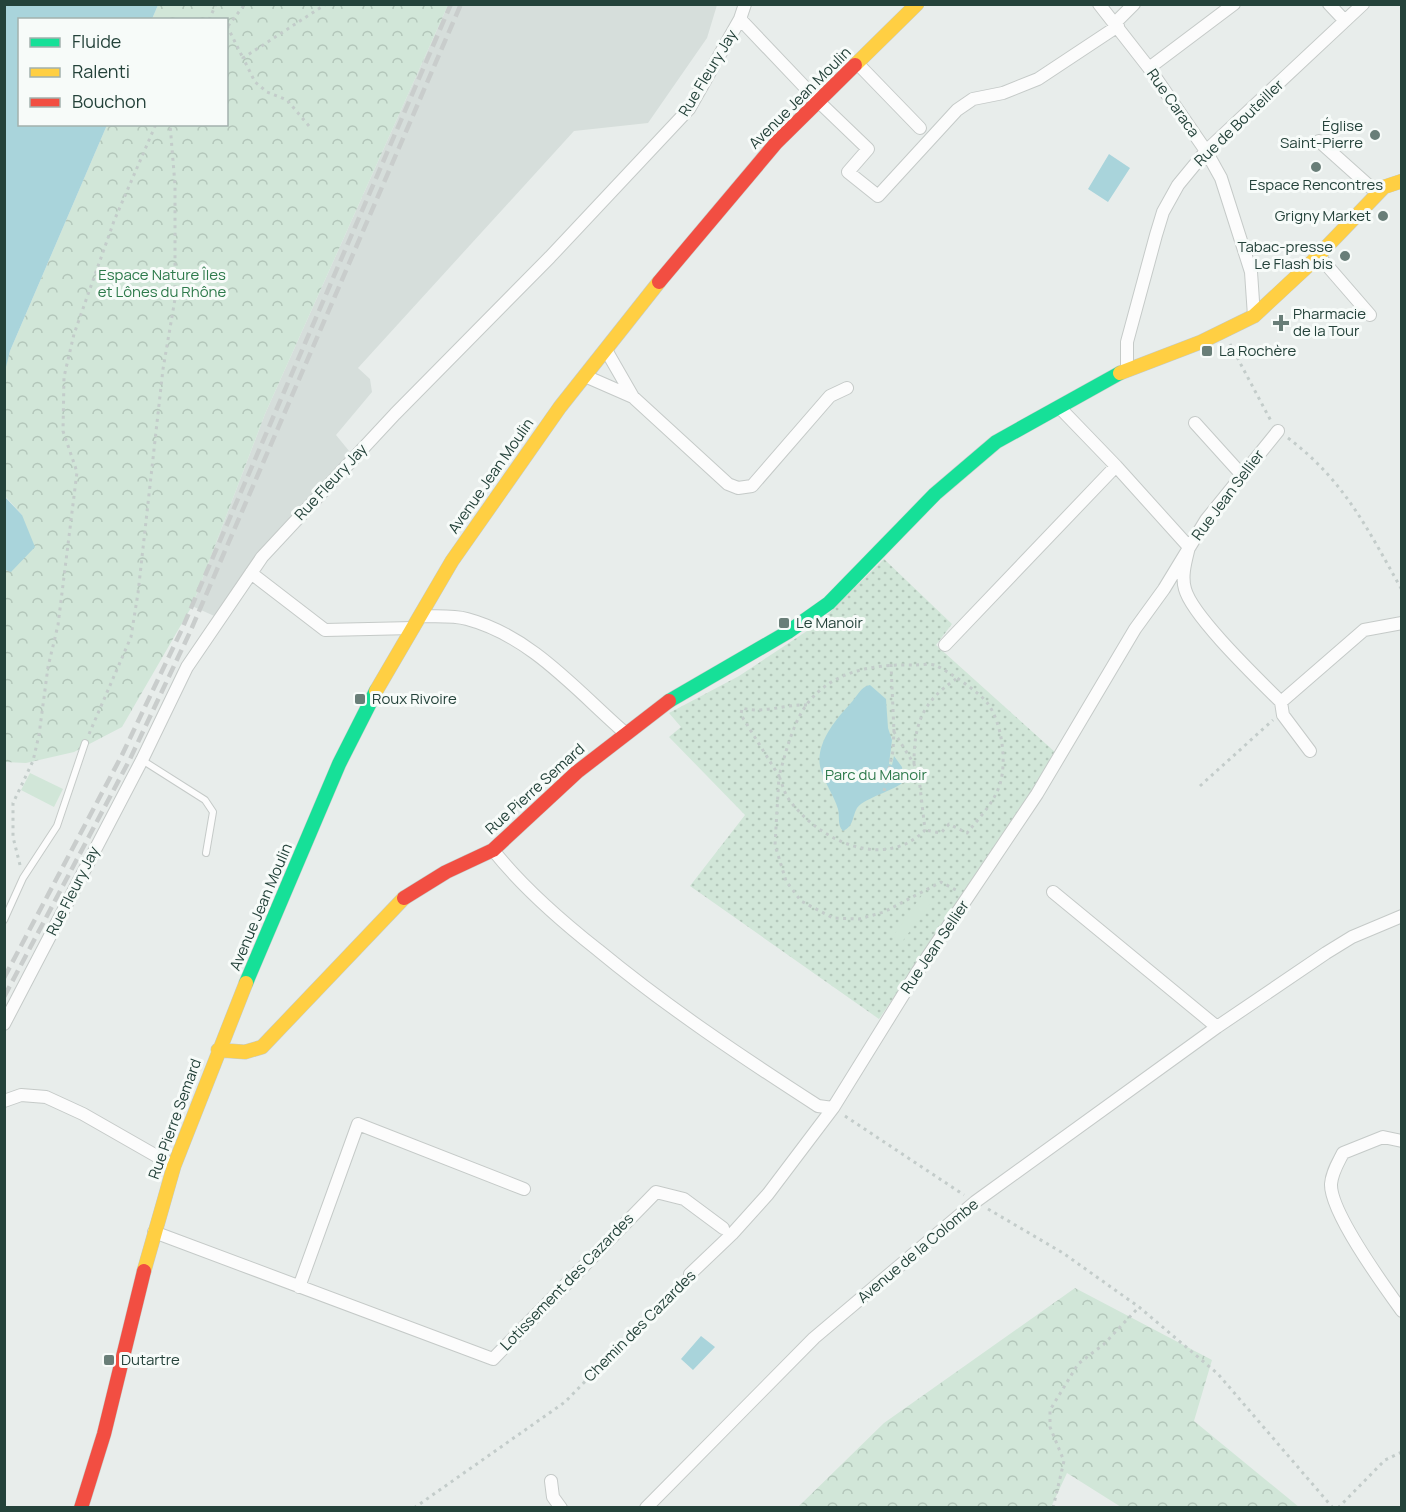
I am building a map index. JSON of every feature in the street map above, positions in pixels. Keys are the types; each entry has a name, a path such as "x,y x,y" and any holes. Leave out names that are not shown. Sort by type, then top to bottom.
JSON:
{"main road":[{"name":"Avenue Jean Moulin","path":"218,1050 339,764 369,702 459,551 560,407 685,249 776,143 917,4"},
{"path":"1377,193 1384,187 1400,184"},
{"name":"Rue Pierre Semard","path":"81,1508 104,1434 154,1232 174,1166 218,1050 245,1052 262,1047 290,1022 391,913 399,901 446,872 493,850 577,771 624,732 692,687 788,632 830,603 935,494 996,441 1126,369 1224,332 1254,316 1318,255 1377,193"}],"street":[{"name":"Rue Fleury Jay","path":"4,1024 142,760 187,667 262,557 395,414 550,257 689,109 740,19 745,4"},
{"name":"Rue Caraca","path":"1099,4 1117,24 1149,68 1206,151 1221,178 1238,224 1251,272 1254,316"},
{"path":"740,19 818,101 868,148 848,172 878,196 957,110 973,99 1003,93 1038,79 1117,24 1134,4"},
{"path":"1149,68 1234,4"},
{"path":"1329,4 1345,21"},
{"name":"Rue de Bouteiller","path":"1126,369 1127,342 1163,212 1178,185 1206,151 1363,4"},
{"path":"857,63 920,128"},
{"path":"1319,141 1377,193"},
{"path":"1318,255 1370,315"},
{"path":"606,350 633,397 728,484 738,488 752,486 830,396 847,388"},
{"path":"585,376 633,397"},
{"path":"1059,407 1189,547 1183,578 1187,596 1232,653 1281,702 1282,715 1310,751"},
{"path":"1195,423 1242,475"},
{"name":"Rue Jean Sellier","path":"833,1108 918,971 1036,794 1114,664 1206,520 1278,431"},
{"path":"945,645 1116,466"},
{"path":"251,573 325,630 465,619 503,633 546,660 624,732"},
{"path":"1281,702 1364,630 1401,623"},
{"path":"493,850 511,873 565,923 641,985 818,1106 833,1108"},
{"path":"1053,892 1217,1027"},
{"name":"Avenue de la Colombe","path":"646,1508 814,1338 975,1202 1217,1027 1326,953 1352,937 1401,916"},
{"path":"4,1101 21,1095 46,1097 83,1114 174,1166"},
{"name":"Chemin des Cazardes","path":"690,1274 732,1234 768,1194 833,1108"},
{"path":"299,1287 358,1124 524,1189"},
{"path":"1401,1141 1383,1137 1343,1153 1334,1171 1331,1185 1348,1227 1401,1308"},
{"name":"Lotissement des Cazardes","path":"154,1232 493,1359 656,1192 684,1199 723,1228"},
{"path":"551,1480 553,1497 561,1508"}],"lane":[{"path":"4,920 23,878 57,826 85,743"},
{"path":"142,760 205,800 213,812 206,853"}],"path":[{"path":"210,18 216,4"},
{"path":"228,26 245,4"},
{"path":"243,58 326,4"},
{"path":"228,29 255,82 267,92 287,100 309,126"},
{"path":"23,878 13,837 14,803 33,761 39,735 48,667 58,625 77,472 63,431 64,377 74,334 106,243 155,126"},
{"path":"85,743 131,637 138,593 163,369 175,299 176,196 170,126"},
{"path":"1224,332 1278,431 1316,460 1344,492 1401,590"},
{"path":"925,830 941,833 949,824 967,833 993,801 1001,783 1003,765 1000,740 988,704 969,686 936,666 879,664 845,674 817,693 807,705 789,740 779,776 775,845 786,881 801,901 833,918 860,919 884,912 940,882 969,896"},
{"path":"884,791 891,764 894,728 891,664"},
{"path":"807,705 791,704 755,712 742,708 741,716 779,776 788,798 810,821 845,845 867,849 895,849 915,841 925,830 919,778 914,764 914,734 918,723 940,690 956,679"},
{"path":"1200,786 1269,721 1282,715"},
{"path":"894,728 906,755 914,764"},
{"path":"833,1108 975,1202 1063,1253 1139,1307 1218,1374 1335,1508 1385,1460 1401,1452"},
{"name":"Chemin des Cazardes","path":"414,1508 565,1402 690,1274"},
{"path":"1053,1508 1064,1461 1050,1427 1050,1410 1078,1364 1104,1344 1139,1307"}],"shaded area":[{"path":"448,5 717,5 707,38 648,123 574,131 358,368 370,379 372,392 336,435 354,457 268,556 221,619 192,606 265,414"}],"green space":[{"name":"Espace Nature Îles et Lônes du Rhône","path":"158,5 448,5 265,414 192,606 122,727 74,752 26,763 5,762 4,570 12,571 22,515 5,496 4,371 10,351 107,126 228,126 228,18 152,18"},
{"name":"Parc du Manoir","path":"884,559 952,624 936,645 1056,753 1016,818 879,1019 690,886 745,815 669,737 681,727 669,713 739,676 819,623"},
{"path":"30,773 63,789 54,807 21,790"},
{"path":"922,895 931,902 902,942 893,936"},
{"path":"1075,1288 1212,1360 1194,1421 1299,1507 1121,1507 1067,1473 1051,1507 798,1507 884,1423"}],"water":[{"path":"5,4 158,5 152,18 18,18 18,126 107,126 10,351 5,371"},
{"path":"1109,154 1130,168 1108,202 1088,189"},
{"path":"4,496 22,515 35,547 11,572 5,570"},
{"path":"870,685 886,699 888,728 892,740 889,764 892,765 894,756 902,767 903,782 861,804 851,824 843,831 839,824 839,812 821,772 821,749 828,732 839,717 861,690"},
{"path":"701,1336 715,1347 693,1370 681,1359"}],"railway":[{"path":"4,978 122,755 182,629 451,4"},
{"path":"4,997 130,759 190,632 461,4"}],"traffic: fast":[{"path":"669,701 788,632 829,603 935,494 996,442 1120,373"},
{"path":"246,983 339,764 376,691"}],"traffic: slow":[{"path":"855,65 917,4"},
{"path":"1120,373 1201,342 1254,316 1311,263 1384,187 1402,181"},
{"path":"376,691 452,561 560,407 659,282"},
{"path":"218,1050 245,1052 262,1047 404,898"},
{"path":"144,1271 174,1166 246,983"}],"traffic: jam":[{"path":"659,282 776,143 855,65"},
{"path":"404,898 446,872 493,850 577,772 669,701"},
{"path":"81,1508 104,1434 144,1271"}],"place":[{"name":"Église Saint-Pierre","path":"1375,135"},
{"name":"Espace Rencontres","path":"1316,167"},
{"name":"Grigny Market","path":"1383,216"},
{"name":"Tabac-presse Le Flash bis","path":"1345,256"},
{"name":"Pharmacie de la Tour","path":"1281,323"},
{"name":"La Rochère","path":"1207,351"},
{"name":"Le Manoir","path":"784,623"},
{"name":"Roux Rivoire","path":"360,699"},
{"name":"Dutartre","path":"109,1360"}]}
